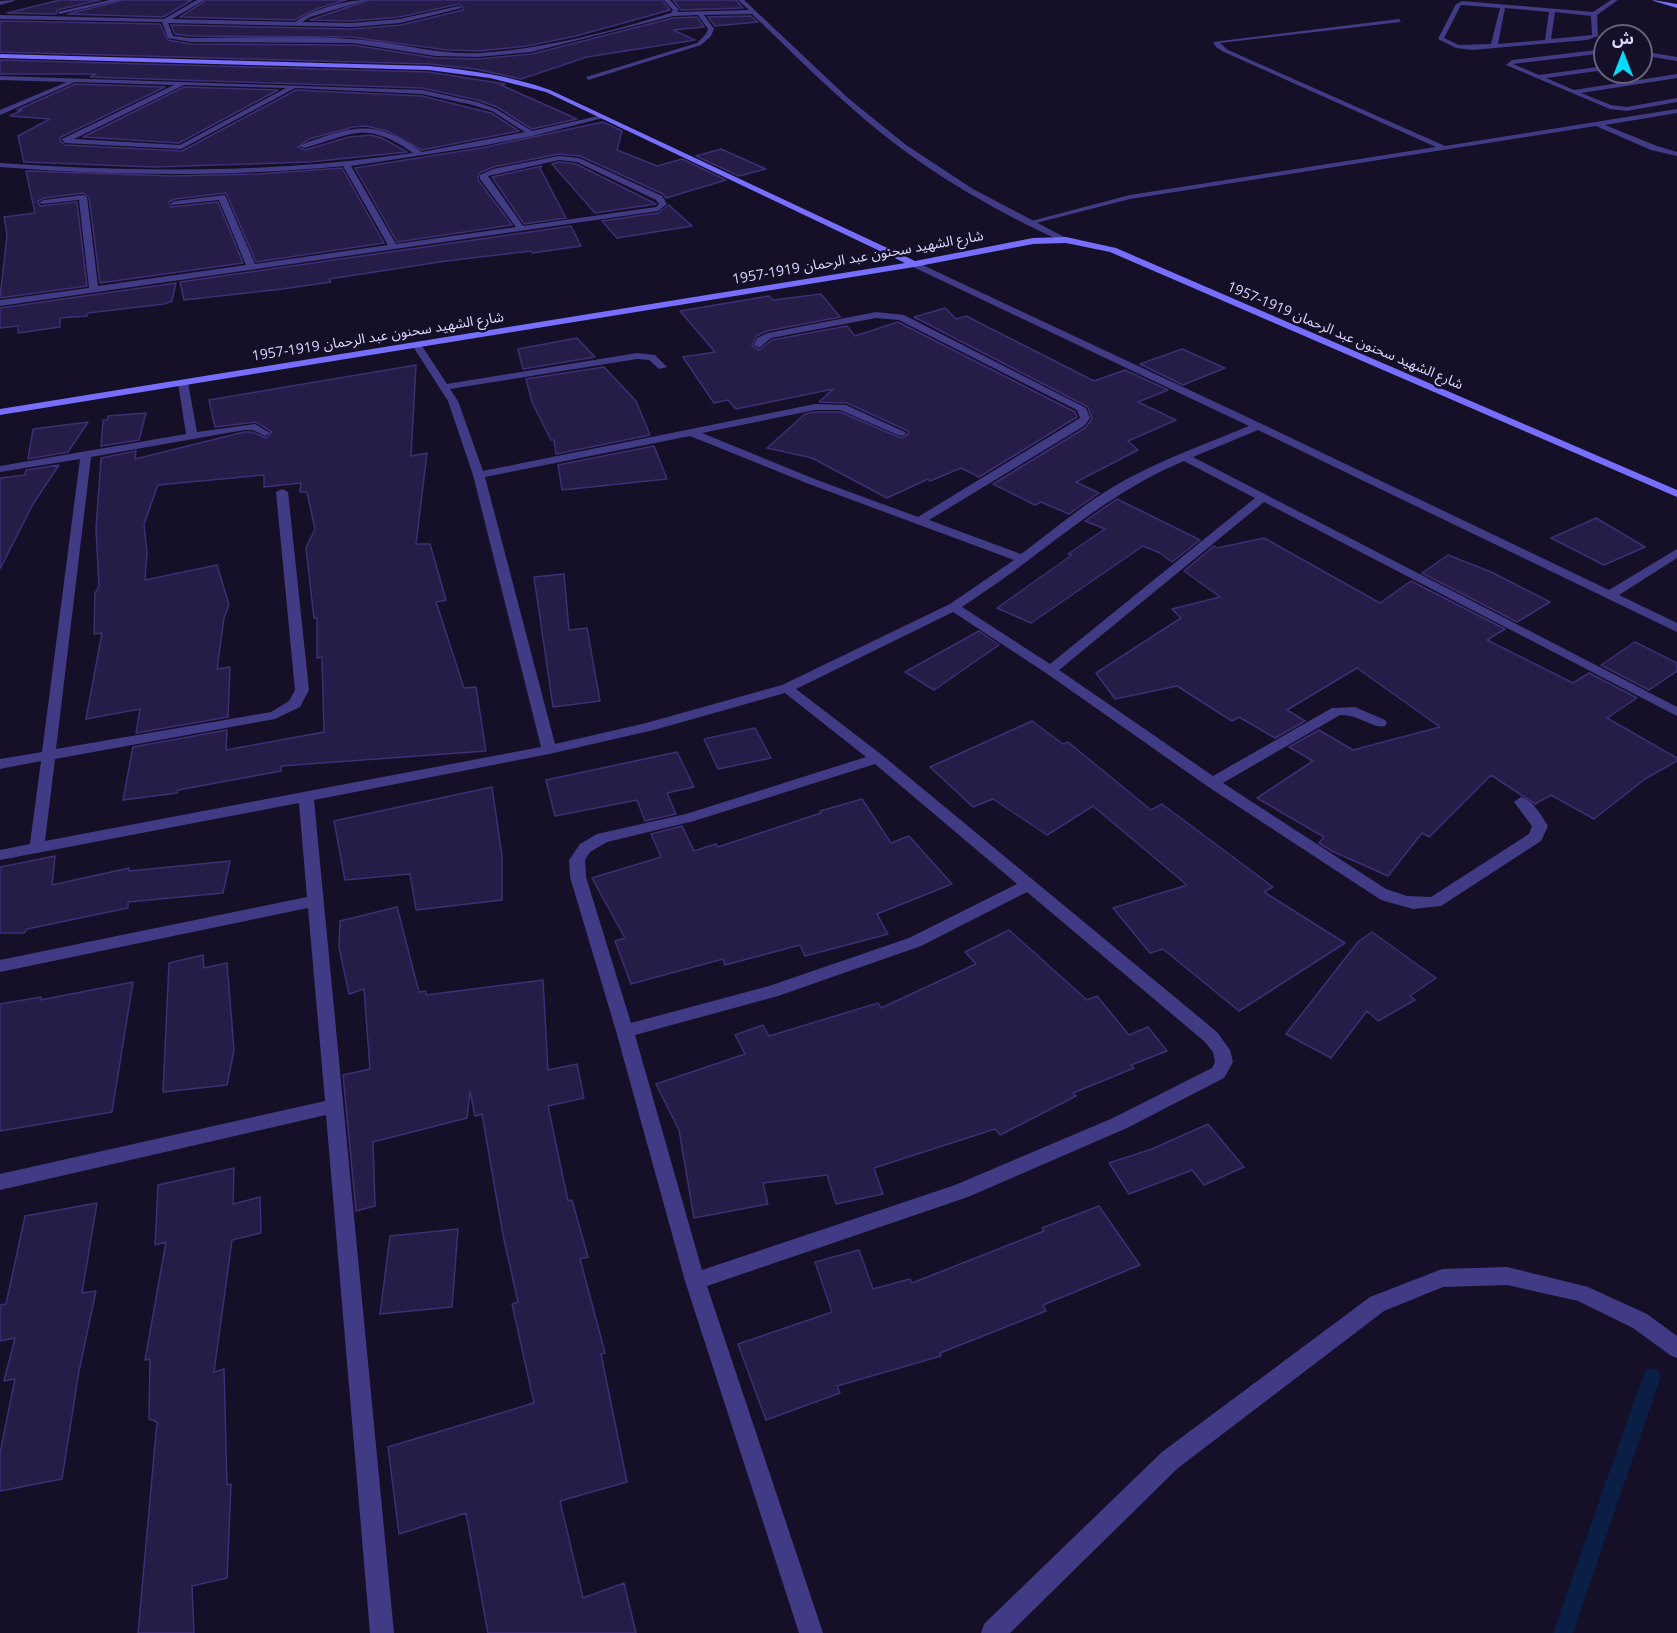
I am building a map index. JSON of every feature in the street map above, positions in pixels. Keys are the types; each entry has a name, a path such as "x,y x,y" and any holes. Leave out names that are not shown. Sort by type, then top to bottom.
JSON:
{"street":[{"path":"0,3 12,0"},
{"path":"31,18 118,0"},
{"path":"187,0 200,0"},
{"path":"165,21 200,0"},
{"path":"295,24 308,16 364,0"},
{"path":"667,0 676,10 673,14"},
{"path":"741,0 884,132 933,168 1028,223 1066,240"},
{"path":"1594,14 1595,36 1494,47 1458,47 1441,39 1459,4 1474,2 1594,14 1615,0"},
{"path":"1656,0 1677,6"},
{"path":"1494,47 1503,5"},
{"path":"0,18 377,24 459,8"},
{"path":"1548,42 1552,10"},
{"path":"165,21 170,37 174,39 353,41 436,54 469,55 501,54 567,42 673,14 754,12"},
{"path":"588,78 699,44 709,35 711,29 700,14"},
{"path":"1399,21 1216,42 1226,51 1444,148"},
{"path":"1593,52 1509,64 1610,107 1627,109 1677,100"},
{"path":"1653,55 1676,58"},
{"path":"0,56 337,64 465,71 523,82 603,117 1258,426 1677,628"},
{"path":"1653,61 1676,58"},
{"path":"1538,77 1593,70"},
{"path":"1573,92 1677,76"},
{"path":"0,78 390,89 449,97 494,111 532,134"},
{"path":"0,113 77,80"},
{"path":"184,83 65,141 181,147 294,86"},
{"path":"1028,223 1130,197 1677,111"},
{"path":"0,165 98,172 215,172 346,164 420,154 532,134 603,117"},
{"path":"1597,124 1676,154"},
{"path":"304,146 343,134 371,130 385,133 420,154"},
{"path":"0,303 658,209 663,204 659,198 579,160 570,158 559,158 493,171 484,175 484,179 520,227"},
{"path":"346,164 393,246"},
{"path":"44,202 83,197 94,289"},
{"path":"175,203 222,197 251,266"},
{"name":"شارع الشهيد سحنون عبد الرحمان 1919-1957","path":"0,412 914,264 1033,241 1066,240 1113,250 1677,494"},
{"path":"759,345 760,339 768,336 876,315 901,317 1081,408 1085,413 1085,418 1080,424 921,520"},
{"path":"417,345 453,401 479,475 549,750"},
{"path":"445,387 638,356 652,357 662,367"},
{"path":"183,382 192,435"},
{"path":"479,475 829,406 842,407 902,433"},
{"path":"0,855 549,750 649,727 788,688 954,607 1120,488 1183,456 1258,426"},
{"path":"0,469 244,427 255,427 265,433"},
{"path":"693,433 813,482 1023,559"},
{"path":"37,848 86,453"},
{"path":"1183,456 1677,712"},
{"path":"0,764 275,715 295,704 302,690 282,492"},
{"path":"1051,670 1263,497"},
{"path":"1610,595 1677,553"},
{"path":"954,607 1051,670 1212,783 1380,893 1399,901 1418,905 1435,902 1536,837 1540,826 1534,815 1521,802"},
{"path":"695,1281 961,1191 1120,1123 1218,1073 1224,1062 1221,1050 1211,1037 878,758 788,688"},
{"path":"1212,783 1337,711 1363,712 1380,723"},
{"path":"811,1633 695,1281 625,1030 578,876 578,860 585,848 602,838 689,818 878,758"},
{"path":"306,796 382,1633"},
{"path":"625,1030 771,992 915,942 1028,885"},
{"path":"0,966 316,901"},
{"path":"0,1182 334,1106"},
{"path":"993,1633 1170,1460 1377,1304 1442,1278 1507,1276 1581,1293 1640,1321 1677,1348"}],"building":[{"path":"60,0 100,0 57,10 56,14 7,13"},
{"path":"123,0 192,0 163,17 68,14"},
{"path":"206,0 346,0 319,8 294,20 180,17"},
{"path":"369,0 662,0 670,10 576,36 527,46 479,51 447,50 351,37 191,36 175,34 171,25 352,29 401,25 464,8 459,4 400,17 352,21 310,20"},
{"path":"673,0 736,0 743,8 681,10"},
{"path":"751,16 758,22 715,26 708,17"},
{"path":"697,17 704,27 673,30 695,40 587,57 521,79 475,69 429,64 0,52 0,21 160,24 168,40 191,44 353,45 436,58 477,59 532,54 673,18"},
{"path":"0,60 429,72 505,84 501,85 577,119 532,129 497,107 477,100 422,88 90,77 96,74 0,74"},
{"path":"75,84 165,87 61,137 60,140 65,145 182,151 296,90 422,96 491,113 519,131 422,150 387,131 366,126 353,127 309,139 298,147 305,150 349,137 371,135 382,138 407,152 310,162 155,167 24,162 18,136 50,119 10,116 22,110 17,110"},
{"path":"184,87 278,90 179,143 83,137"},
{"path":"603,122 622,131 617,150 657,166 682,159 726,180 666,198 663,194 580,156 559,154 493,167 479,173 478,180 512,225 397,242 355,168 481,148"},
{"path":"721,149 766,169 739,176 696,156"},
{"path":"559,162 576,164 656,204 595,213 552,164"},
{"path":"542,166 540,168 566,218 524,224 492,177"},
{"path":"342,168 384,243 256,262 226,193 175,199 169,202 171,207 218,202 243,263 100,283 89,197 83,193 44,198 38,201 40,206 77,202 87,286 0,298 7,235 4,217 35,213 26,171 172,176 258,174"},
{"path":"669,205 692,226 617,238 602,221 658,213"},
{"path":"571,226 581,246 446,261 329,279 331,282 184,300 180,282"},
{"path":"176,283 172,301 164,304 60,318 60,327 18,333 18,326 0,328 0,308"},
{"path":"821,294 840,317 767,331 756,336 752,346 759,350 772,340 847,326 855,336 898,322 1075,412 1077,417 979,477 961,468 930,481 928,479 887,498 812,458 767,448 805,414 815,412 840,412 901,438 909,434 908,431 847,403 819,402 833,389 736,409 728,400 714,403 683,357 715,352 680,311 769,296 773,300"},
{"path":"945,308 956,319 966,316 1094,381 1125,370 1168,390 1138,402 1176,420 1128,441 1138,450 1076,482 1099,493 1069,514 1041,502 1035,505 993,484 1085,428 1092,419 1088,407 914,317"},
{"path":"577,338 595,357 523,369 518,349"},
{"path":"1182,349 1225,368 1183,385 1140,364"},
{"path":"416,365 411,456 427,453 416,544 430,544 446,600 436,602 464,688 476,687 486,751 281,766 281,771 178,790 177,793 123,800 133,747 227,730 226,750 324,732 322,657 317,658 317,618 314,618 306,548 315,529 307,492 300,492 301,483 264,487 264,475 158,485 144,524 147,553 145,580 217,565 229,605 224,618 217,669 230,667 228,717 136,733 140,709 86,719 102,633 94,634 95,593 99,586 96,529 101,458 136,451 135,459 244,432 252,432 266,438 272,432 256,422 215,427 209,400"},
{"path":"604,367 636,401 650,435 556,454 554,440 551,440 532,402 526,379"},
{"path":"146,413 139,440 101,446 103,420 107,420 108,416"},
{"path":"88,422 68,452 28,459 33,429"},
{"path":"654,446 667,479 562,490 558,465"},
{"path":"59,465 33,504 0,569 0,478 25,475 26,470"},
{"path":"1117,499 1200,540 1172,562 1160,553 1143,546 1031,623 997,608 1105,529 1085,521"},
{"path":"1596,518 1645,547 1604,565 1551,538"},
{"path":"1264,538 1380,603 1411,581 1505,629 1487,640 1573,683 1589,673 1637,698 1607,718 1677,758 1677,761 1645,779 1594,819 1551,795 1535,804 1491,775 1429,837 1422,833 1388,876 1332,851 1319,843 1324,837 1257,798 1313,761 1289,747 1319,730 1353,750 1440,727 1357,668 1287,710 1305,721 1275,738 1239,717 1232,721 1177,686 1115,699 1096,673 1181,618 1172,609 1220,597 1184,571 1214,546 1217,548"},
{"path":"1448,555 1491,572 1550,602 1517,622 1422,573"},
{"path":"564,574 569,630 587,628 600,701 553,707 534,577"},
{"path":"979,631 999,645 934,690 905,672"},
{"path":"1635,642 1677,663 1677,671 1649,690 1601,665"},
{"path":"1032,721 1063,744 1068,742 1151,810 1162,804 1273,887 1264,892 1345,943 1239,1011 1163,949 1150,953 1113,908 1187,885 1093,806 1047,835 993,799 973,807 930,767"},
{"path":"755,728 771,758 718,769 704,739"},
{"path":"677,752 694,787 667,793 676,814 645,821 637,800 555,816 546,780"},
{"path":"492,787 502,856 502,900 416,910 410,874 345,880 334,821"},
{"path":"862,799 891,843 909,836 952,884 877,914 888,934 805,956 800,945 725,965 723,959 631,984 615,941 625,938 592,878 661,857 651,834 682,826 694,851 716,844 718,847 821,813 820,811"},
{"path":"55,856 52,885 129,868 129,871 230,861 223,893 128,902 128,908 27,929 24,933 0,933 0,867"},
{"path":"397,907 419,992 426,991 426,995 543,980 548,1070 577,1064 584,1098 548,1106 568,1201 572,1200 588,1257 580,1259 605,1353 601,1354 627,1482 560,1501 583,1598 624,1583 636,1633 488,1633 466,1513 399,1534 388,1447 534,1403 512,1304 518,1302 503,1235 482,1114 475,1116 470,1091 467,1118 373,1142 375,1206 356,1211 343,1075 370,1069 364,989 349,994 339,947 340,921"},
{"path":"1009,930 1087,1000 1097,996 1129,1035 1148,1027 1167,1051 1131,1065 1134,1068 1073,1093 1076,1096 1000,1135 995,1129 874,1168 883,1194 836,1204 827,1175 763,1183 768,1204 694,1218 679,1130 656,1084 745,1054 735,1035 763,1025 769,1036 878,1003 881,1008 976,964 965,952"},
{"path":"1372,932 1436,978 1410,996 1415,1000 1378,1021 1367,1011 1331,1058 1286,1034 1358,942"},
{"path":"203,955 204,968 227,963 234,1050 227,1085 163,1092 169,963"},
{"path":"133,982 112,1112 0,1131 0,1004 41,997 40,1000"},
{"path":"1208,1124 1244,1167 1204,1185 1192,1170 1129,1194 1109,1163 1152,1149"},
{"path":"234,1168 233,1204 260,1197 261,1233 232,1240 214,1372 224,1369 227,1485 231,1484 227,1578 192,1586 194,1633 138,1633 157,1422 149,1419 150,1359 145,1360 166,1242 155,1245 158,1185"},
{"path":"97,1203 82,1293 96,1291 79,1371 62,1479 0,1491 0,1453 15,1379 4,1381 15,1338 0,1341 0,1305 6,1304 25,1216"},
{"path":"1099,1206 1140,1265 1043,1305 1046,1311 940,1353 941,1356 837,1386 840,1393 766,1420 738,1344 832,1312 815,1262 859,1250 873,1289 910,1279 912,1283 1044,1231 1042,1228"},
{"path":"458,1229 452,1307 380,1314 390,1236"}],"waterway":[{"path":"1563,1633 1652,1376"}]}
